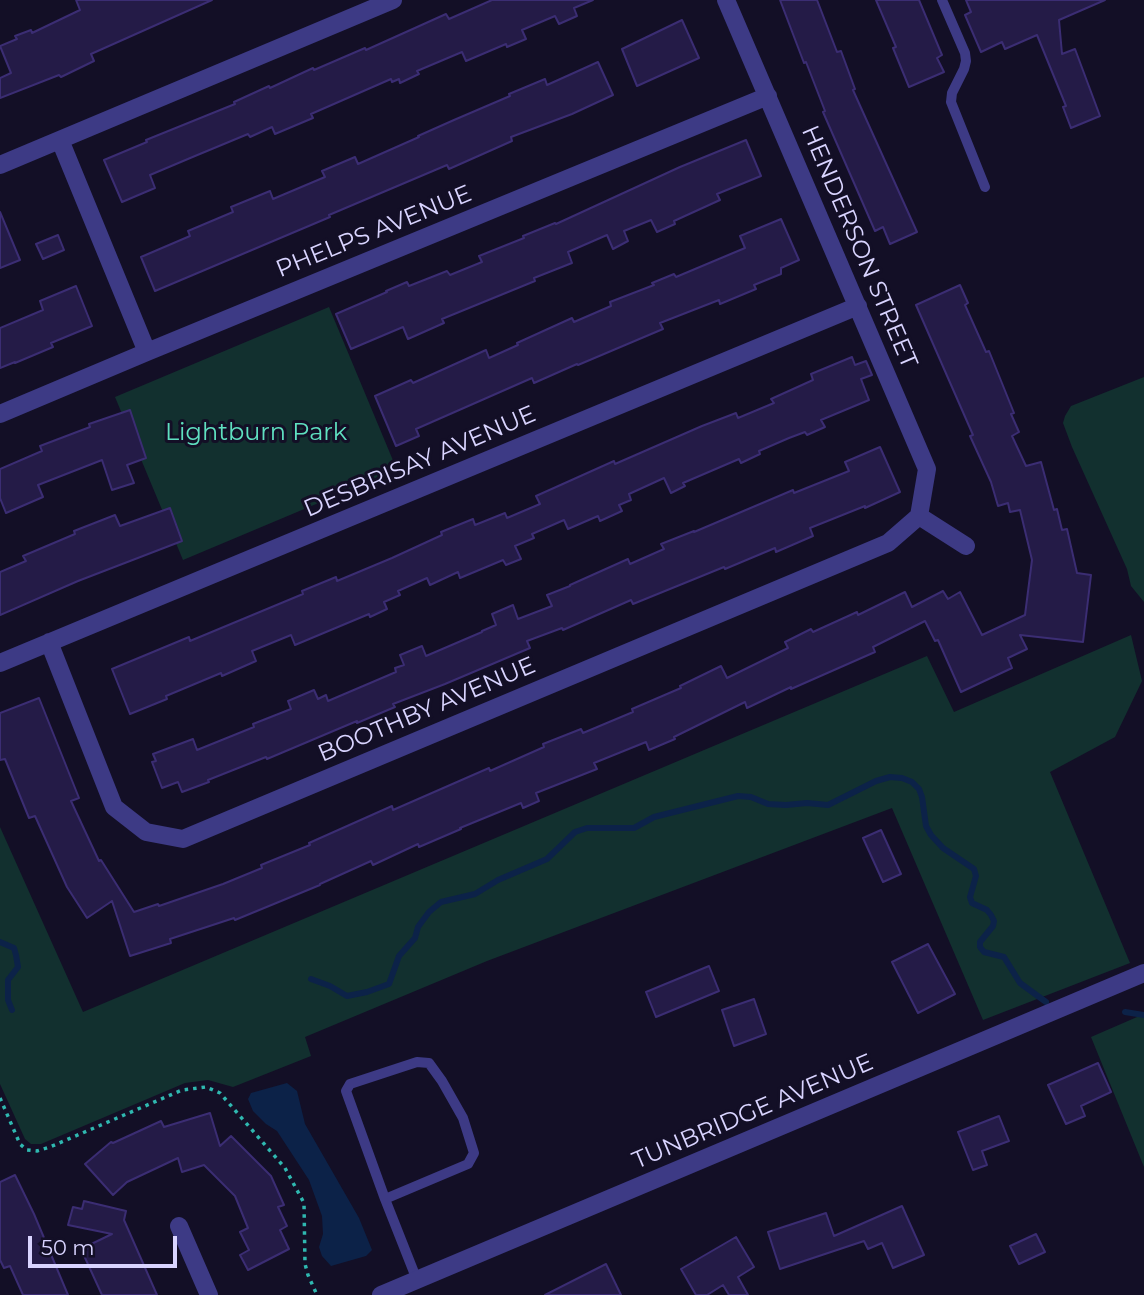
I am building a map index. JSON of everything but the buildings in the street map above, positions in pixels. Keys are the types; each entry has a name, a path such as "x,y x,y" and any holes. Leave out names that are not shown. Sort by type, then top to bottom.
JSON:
{"street":[{"path":"0,165 391,0"},
{"name":"HENDERSON STREET","path":"726,0 927,469 919,516"},
{"name":"PHELPS AVENUE","path":"0,414 768,96"},
{"path":"60,140 147,352"},
{"name":"DESBRISAY AVENUE","path":"0,663 858,306"},
{"path":"919,516 966,546"},
{"name":"BOOTHBY AVENUE","path":"49,642 114,807 146,832 183,839 888,543 919,516"},
{"name":"TUNBRIDGE AVENUE","path":"382,1295 1144,973"},
{"path":"179,1226 209,1295"}],"lane":[{"path":"947,1 966,61 952,93 951,102 985,187"},
{"path":"385,1199 468,1164 474,1153 463,1118 429,1063 418,1062 350,1084 346,1094 385,1199 417,1280"}],"path":[{"path":"0,1098 20,1144 27,1150 37,1151 182,1090 206,1087 220,1093 285,1168 304,1203 305,1265 317,1295"}],"green space":[{"name":"Lightburn Park","path":"329,307 397,470 183,560 115,397"},
{"path":"1144,377 1144,602 1131,586 1127,569 1063,423 1071,406"},
{"path":"1131,635 1142,681 1115,737 1050,772 1130,963 983,1020 892,808 487,961 305,1037 311,1056 233,1087 208,1080 185,1083 41,1144 31,1144 25,1139 0,1084 0,827 83,1012 927,656 954,712"},
{"path":"1144,1014 1144,1167 1091,1037"}],"water":[{"path":"287,1083 297,1091 305,1124 359,1218 372,1250 366,1256 331,1266 322,1256 319,1247 323,1234 322,1216 309,1180 277,1131 253,1111 248,1099 251,1093"}],"waterway":[{"path":"311,979 347,996 389,984 399,956 415,938 418,927 429,912 441,902 475,894 498,880 547,859 575,832 587,828 634,828 654,817 738,796 751,797 768,804 828,805 876,781 890,777 912,782 919,789 926,826 931,835 943,848 974,869 976,876 970,897 972,903 987,910 994,921 980,942 980,947 984,952 1004,957 1020,983 1046,1002"},
{"path":"0,942 14,948 16,955 18,967 8,980 8,1000 12,1010"},
{"path":"1125,1012 1144,1015"}]}
